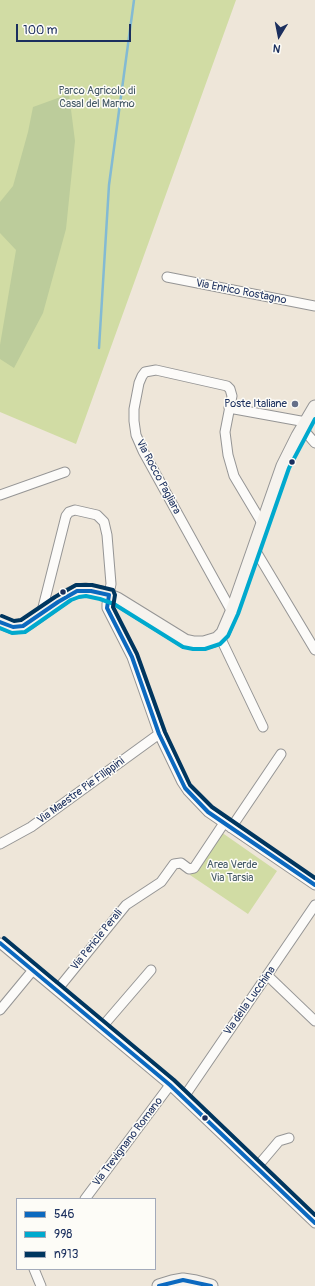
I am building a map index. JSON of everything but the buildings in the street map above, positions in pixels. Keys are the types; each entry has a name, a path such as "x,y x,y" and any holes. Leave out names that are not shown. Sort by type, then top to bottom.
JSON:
{"main road":[{"path":"0,622 9,626 19,627 30,622 58,602 77,591 91,590 109,595 185,641 204,643 211,642 220,637 232,612 283,466 315,407"},
{"path":"159,1286 183,1280 211,1286"}],"street":[{"name":"Via Enrico Rostagno","path":"167,278 315,306"},
{"name":"Via Rocco Pagliara","path":"232,612 143,451 136,435 134,415 140,379 145,372 152,370 229,387 232,393 225,432 230,463 239,484 262,523"},
{"path":"229,408 304,425 315,443"},
{"path":"0,495 65,472"},
{"path":"41,615 64,520 72,510 94,514 100,517 104,522 107,535 111,580 107,608 132,657 159,734 185,788 202,806 227,826 315,885"},
{"path":"254,548 315,650"},
{"path":"220,637 263,727"},
{"name":"Via Maestre Pie Filippini","path":"0,844 31,827 159,734"},
{"path":"227,826 281,754"},
{"name":"Via Pericle Perali","path":"56,990 126,905 161,882 174,864 179,863 189,868 194,868 227,826"},
{"name":"Via della Lucchina","path":"184,1097 315,905"},
{"path":"0,943 184,1097 315,1223"},
{"path":"0,1010 33,970"},
{"path":"102,1027 151,970"},
{"path":"268,976 315,1021"},
{"name":"Via Trevignano Romano","path":"86,1198 170,1085"},
{"path":"257,1167 280,1141 289,1138"},
{"path":"34,1270 41,1286"}],"green space":[{"name":"Parco Agricolo di Casal del Marmo","path":"0,0 236,0 76,444 0,412"},
{"path":"69,94 75,141 66,229 43,313 14,368 0,359 0,345 16,250 0,233 0,202 13,186 28,132 33,107"},
{"name":"Area Verde Via Tarsia","path":"221,832 277,871 248,914 190,875"}],"waterway":[{"path":"99,348 109,185 134,0"}],"transit line":[{"name":"998","path":"0,628 12,633 25,632 71,600 86,596 114,604 183,647 205,649 220,644 228,636 238,614 289,468 315,419"},
{"name":"n913","path":"2,616 14,621 21,620 76,585 92,585 113,590 115,595 113,607 137,654 165,732 190,785 212,807 315,878"},
{"name":"546","path":"0,622 13,627 23,626 77,591 91,591 109,595 107,608 132,657 159,734 185,788 208,812 315,885"},
{"name":"n913","path":"4,938 174,1080 315,1215"},
{"name":"546","path":"0,943 170,1085 315,1223"},
{"name":"546","path":"159,1286 183,1280 211,1286"}],"place":[{"name":"Poste Italiane","path":"295,404"}]}
